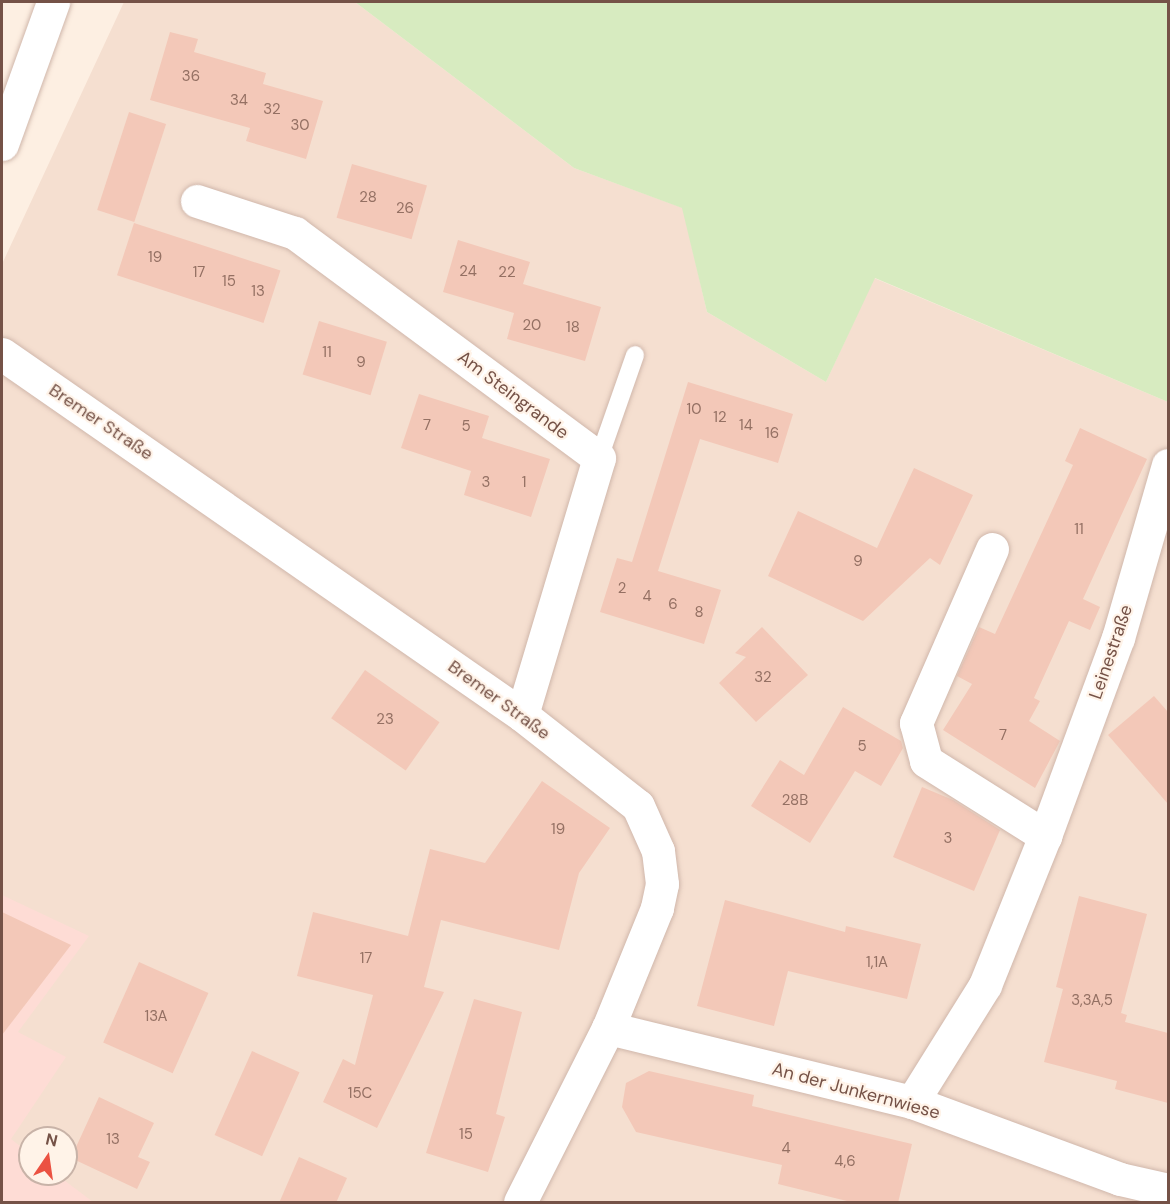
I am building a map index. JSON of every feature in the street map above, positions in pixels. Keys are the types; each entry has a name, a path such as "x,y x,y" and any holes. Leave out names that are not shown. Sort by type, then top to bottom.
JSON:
{"street":[{"path":"2,144 53,2"},
{"name":"Am Steingrande","path":"196,201 295,233 599,458"},
{"name":"Bremer Straße","path":"2,354 522,715 638,806 658,851 662,884 657,908 608,1028 520,1203"},
{"path":"522,715 599,458"},
{"name":"Leinestraße","path":"912,1102 985,985 1045,836 1118,638 1168,465"},
{"path":"992,549 916,723 926,761 1045,836"},
{"name":"An der Junkernwiese","path":"608,1028 912,1102 1117,1191 1168,1190"}],"lane":[{"path":"599,458 635,355"}],"shaded area":[{"path":"124,2 355,2 574,168 683,208 707,312 826,382 874,278 1168,402 1168,1202 2,1202 2,264"},
{"path":"2,895 89,936 18,1032 66,1057 11,1139 18,1145 18,1186 72,1186 93,1202 2,1202"}],"green space":[{"path":"355,2 1168,2 1168,402 875,278 826,382 707,312 682,208 574,168"}],"building":[{"path":"170,32 198,39 194,52 266,73 263,84 323,101 306,159 246,141 250,128 150,100"},
{"path":"129,112 166,124 134,222 97,210"},
{"path":"352,164 427,185 412,239 337,218"},
{"path":"134,223 280,271 263,323 117,275"},
{"path":"458,240 530,262 523,284 601,307 585,361 507,339 514,313 443,292"},
{"path":"319,321 387,342 371,395 303,375"},
{"path":"688,382 793,414 778,463 700,439 658,571 721,590 704,644 600,612 617,558 632,562"},
{"path":"419,394 489,416 482,438 550,459 531,517 464,495 471,471 401,448"},
{"path":"1080,428 1147,459 1083,599 1100,607 1090,630 1069,621 1034,698 1040,701 1029,721 1060,741 1035,788 943,730 972,684 957,676 979,627 995,634 1073,465 1065,461"},
{"path":"914,468 973,495 940,565 930,558 863,621 768,576 798,511 877,548"},
{"path":"762,627 808,675 756,722 719,683 746,657 735,653"},
{"path":"365,670 440,722 406,771 331,718"},
{"path":"1154,696 1168,712 1168,804 1108,735"},
{"path":"843,707 901,741 903,748 881,786 855,771 810,843 751,806 780,760 804,775"},
{"path":"542,781 610,828 579,873 559,950 441,920 424,987 444,992 377,1128 323,1102 343,1059 355,1065 373,995 297,976 313,912 408,936 430,849 485,863"},
{"path":"922,787 953,800 1000,830 974,891 893,857"},
{"path":"1079,896 1147,914 1121,1013 1127,1015 1125,1022 1168,1033 1168,1103 1115,1089 1117,1081 1044,1062 1063,989 1056,987"},
{"path":"725,900 845,932 846,926 921,944 907,999 788,971 774,1026 697,1006"},
{"path":"2,912 71,945 2,1035"},
{"path":"139,962 208,993 173,1073 103,1042"},
{"path":"474,999 522,1012 496,1114 505,1117 488,1172 426,1153"},
{"path":"252,1051 300,1072 262,1156 215,1135"},
{"path":"649,1071 754,1095 752,1106 912,1144 898,1203 855,1203 778,1184 782,1165 636,1132 622,1107 626,1083"},
{"path":"99,1097 154,1123 138,1157 150,1162 137,1189 78,1161 78,1143"},
{"path":"299,1157 347,1178 336,1203 279,1203"}]}
